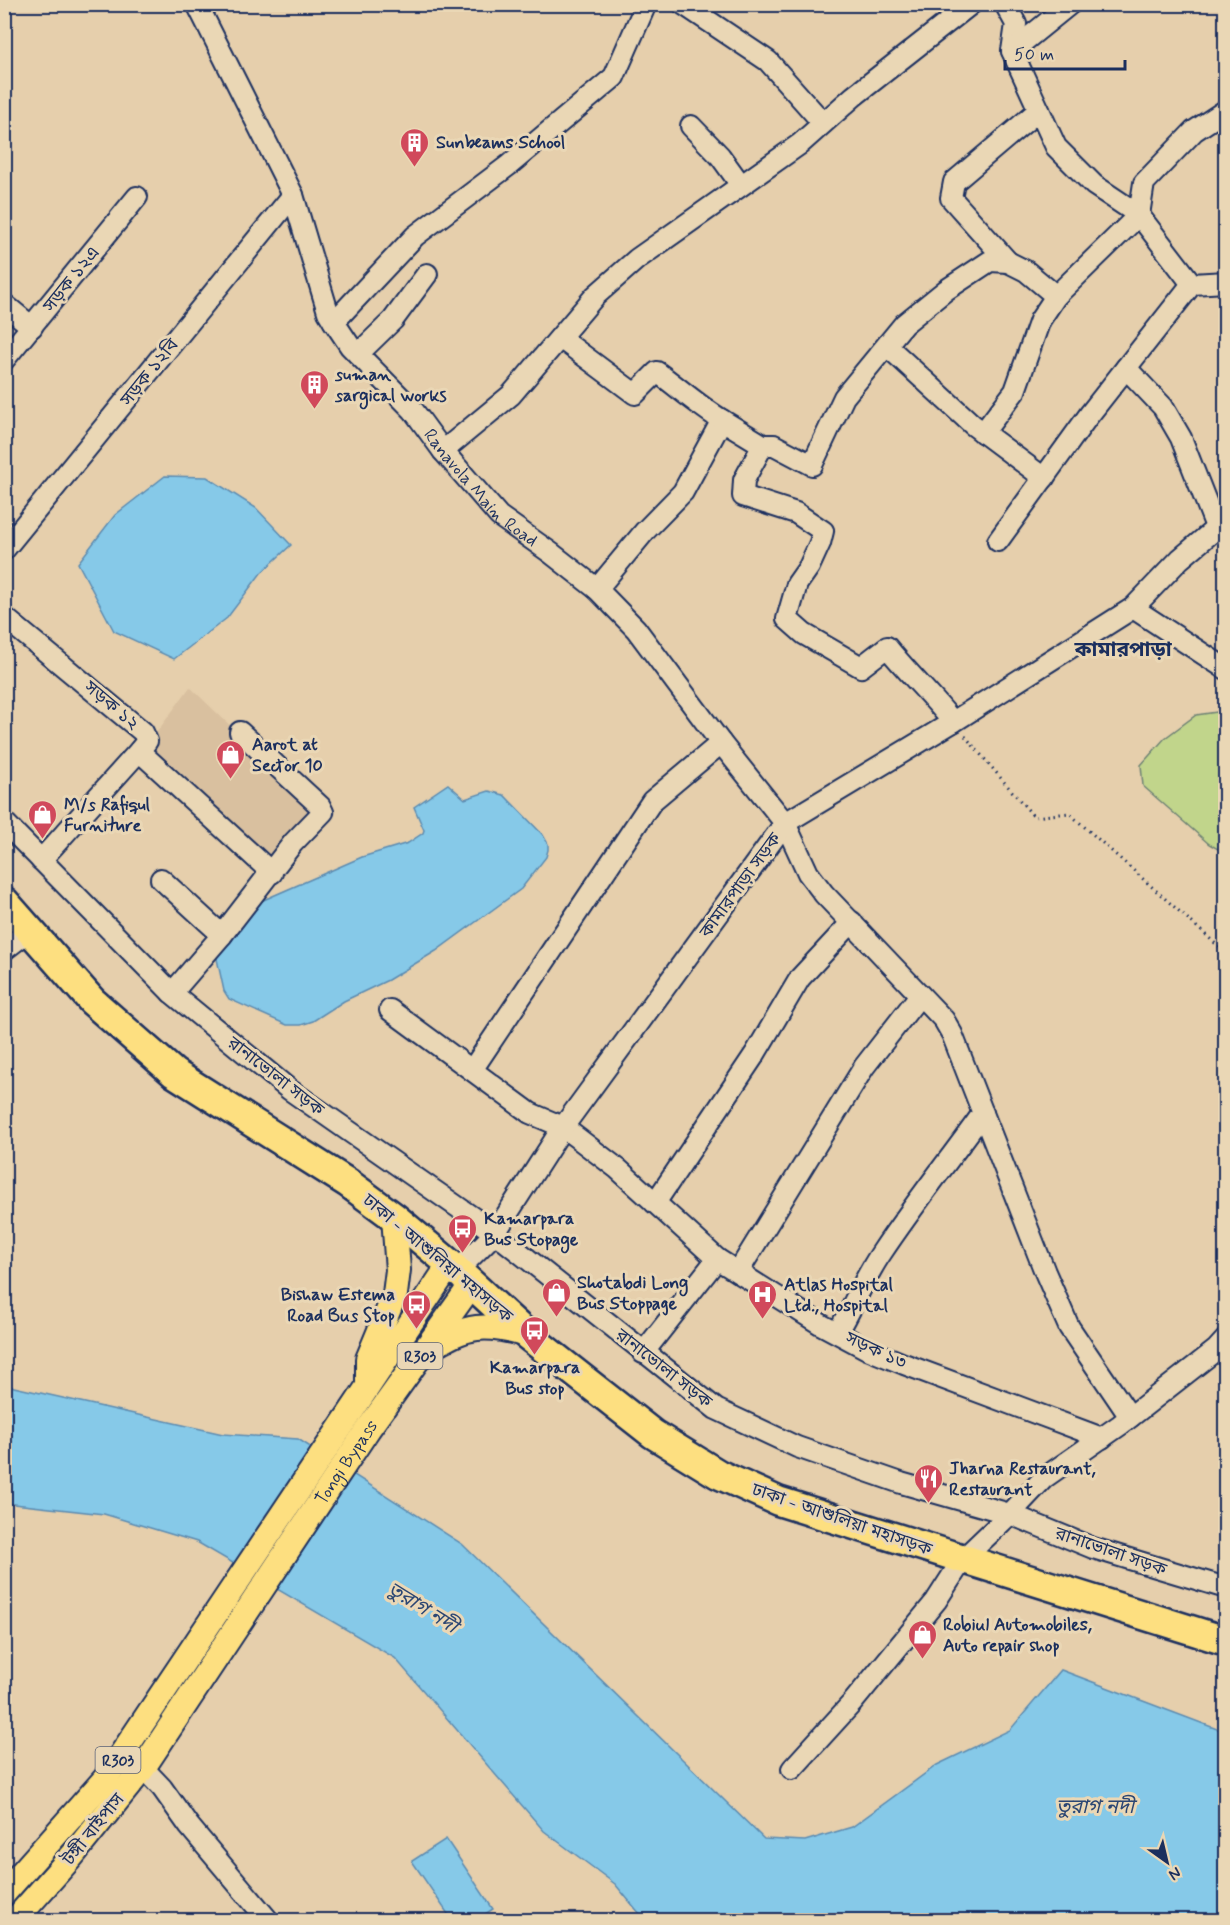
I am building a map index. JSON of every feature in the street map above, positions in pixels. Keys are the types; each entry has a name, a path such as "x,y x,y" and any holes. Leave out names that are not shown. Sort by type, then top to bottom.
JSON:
{"highway":[{"name":"ঢাকা - আশুলিয়া মহাসড়ক","path":"4,901 92,1001 174,1073 348,1183 394,1217 527,1335 653,1434 718,1474 778,1501 1226,1641"}],"main road":[{"path":"368,1386 368,1359 395,1294 398,1270 394,1217"},
{"name":"Tongi Bypass","path":"225,1643 358,1423 421,1354 458,1274"},
{"name":"R303","path":"4,1893 105,1779 214,1613 358,1423 368,1386 458,1274"},
{"path":"421,1354 449,1336 467,1328 486,1326 527,1335"},
{"name":"টঙ্গী বাইপাস","path":"15,1920 72,1856 143,1768 225,1643"}],"street":[{"name":"Ranavola Main Road","path":"197,4 293,195 333,322 358,354 413,410 443,452 500,516 597,589 636,629 721,743"},
{"path":"333,322 416,236 510,165 614,77 646,4"},
{"path":"683,4 768,61 823,123"},
{"path":"443,452 511,395 595,296 637,260 800,144 854,96 971,4"},
{"path":"1005,4 1016,24 1012,51 1056,147 1094,185 1139,215 1192,284"},
{"path":"1012,51 1070,4"},
{"path":"1039,110 954,182 951,198 1008,262 1026,271 1056,296"},
{"path":"983,433 1016,391 1040,320 1056,296 1139,215 1144,183 1194,131 1226,110"},
{"path":"691,126 720,156 741,185"},
{"name":"সড়ক ১২বি","path":"4,550 293,195"},
{"name":"সড়ক ১২এ","path":"4,360 137,197"},
{"path":"561,338 635,394 657,372 703,408 763,445 774,445 812,465 844,397 904,324 946,290 990,261 1008,262"},
{"path":"358,354 393,320 427,274"},
{"path":"998,542 1089,415 1192,284 1226,282"},
{"path":"4,304 32,327"},
{"path":"887,346 983,433 1044,478"},
{"path":"1126,368 1163,407 1181,438 1221,524 1180,559 1133,608 954,722 785,823 808,873 824,894 944,1020 952,1034 1045,1272 1069,1327 1130,1417"},
{"path":"597,589 645,531 683,492 722,420"},
{"path":"763,445 744,480 743,496 796,513 823,531 809,567 797,584 787,619 804,634 861,667 887,646 954,722"},
{"path":"1133,608 1226,669"},
{"name":"সড়ক ১২","path":"4,617 143,732 147,741 40,860"},
{"path":"172,993 222,936 293,843 323,812 320,806 240,732"},
{"path":"472,1070 652,801 721,743"},
{"name":"কামারপাড়া সড়ক","path":"458,1274 495,1233 563,1127 785,823 721,743"},
{"path":"139,751 272,873"},
{"name":"রানাভোলা সড়ক","path":"4,822 172,993 290,1090 495,1233 716,1409 797,1447 901,1483 1010,1514 1093,1548 1226,1588"},
{"path":"161,879 222,936"},
{"path":"655,1203 755,1054 800,978 852,922"},
{"path":"4,950 30,930"},
{"path":"738,1272 864,1067 920,995"},
{"name":"সড়ক ১৩","path":"390,1010 530,1113 563,1127 618,1169 717,1259 822,1325 867,1349 904,1364 1102,1438"},
{"path":"838,1332 854,1305 857,1293 882,1252 983,1113"},
{"path":"643,1353 717,1259"},
{"path":"792,1769 853,1702 936,1601 963,1559 1044,1478 1130,1417 1226,1340"},
{"path":"143,1768 162,1788 189,1826 268,1920"}],"path":[{"path":"954,722 1034,817 1069,813 1226,953"}],"shaded area":[{"name":"Aarot at Sector 10","path":"190,687 317,809 272,865 143,751"}],"green space":[{"path":"1217,712 1225,717 1225,853 1209,844 1143,786 1141,765 1165,738 1196,715"}],"water":[{"path":"165,476 207,477 256,508 291,545 261,573 227,618 174,659 114,631 78,563 115,515"},
{"path":"448,784 465,799 489,791 504,795 543,835 548,844 546,857 521,889 436,951 388,980 344,1001 313,1021 301,1025 287,1025 229,999 224,991 217,959 221,939 259,902 362,857 408,843 423,833 424,830 414,807"},
{"name":"তুরাগ নদী","path":"5,1385 223,1434 298,1439 462,1544 764,1839 805,1841 852,1827 937,1765 1010,1730 1061,1670 1225,1732 1225,1920 645,1920 615,1884 544,1831 395,1658 197,1542 104,1514 5,1503"},
{"path":"446,1839 493,1909 476,1920 452,1920 412,1861"}],"place":[{"name":"Sunbeams School","path":"415,168"},
{"name":"suman sargical works","path":"314,410"},
{"name":"Aarot at Sector 10","path":"231,780"},
{"name":"M/s Rafiqul Furniture","path":"43,840"},
{"name":"Kamarpara Bus Stopage","path":"463,1254"},
{"name":"Shotabdi Long Bus Stoppage","path":"556,1318"},
{"name":"Atlas Hospital Ltd., Hospital","path":"763,1320"},
{"name":"Bishaw Estema Road Bus Stop","path":"416,1330"},
{"name":"Kamarpara Bus stop","path":"535,1356"},
{"name":"Jharna Restaurant, Restaurant","path":"928,1504"},
{"name":"Robiul Automobiles, Auto repair shop","path":"922,1660"}],"district":[{"name":"কামারপাড়া","path":"1123,649"}]}
